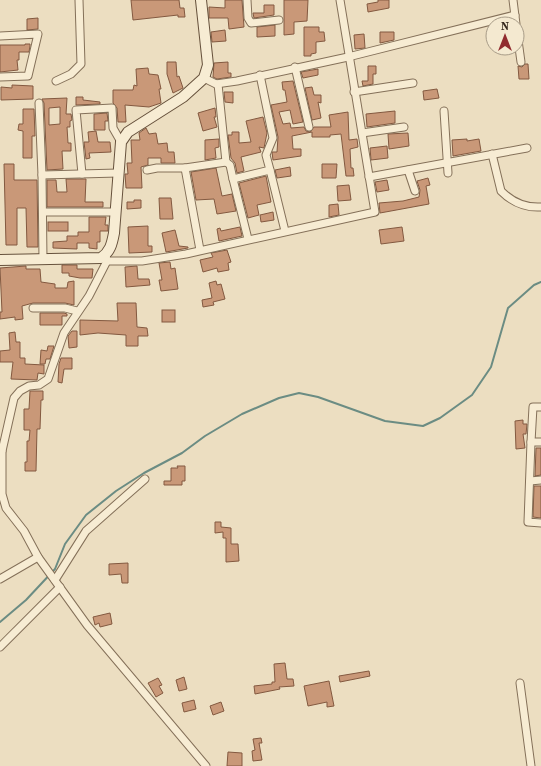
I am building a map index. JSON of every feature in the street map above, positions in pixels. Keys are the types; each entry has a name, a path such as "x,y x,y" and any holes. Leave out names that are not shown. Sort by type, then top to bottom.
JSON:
{"main road":[{"path":"0,260 106,258 111,246 121,142 128,132 183,97 204,78 208,65 201,0"}],"street":[{"path":"56,81 71,74 80,64 79,0"},
{"path":"247,0 248,18 251,23 279,20"},
{"path":"206,766 87,625 44,567 24,531 6,508 1,494 1,450 14,398 20,391 29,386 39,385 48,379 64,333 77,311 89,296 106,258 142,261 375,212 348,57 340,0"},
{"path":"204,78 212,83 218,84 348,57 515,15 513,0"},
{"path":"0,36 38,34 28,76 0,77"},
{"path":"520,56 521,62"},
{"path":"295,67 309,127"},
{"path":"260,75 273,138 266,155 285,231"},
{"path":"354,92 413,83"},
{"path":"218,84 226,162 230,165 248,239"},
{"path":"39,103 43,258"},
{"path":"82,174 76,110 112,108 113,128 121,142"},
{"path":"444,111 448,172"},
{"path":"362,133 404,127"},
{"path":"369,177 447,164 527,148"},
{"path":"492,154 501,191 520,205 532,208 541,208"},
{"path":"147,170 157,168 185,168 226,162"},
{"path":"185,168 200,250"},
{"path":"233,180 270,170"},
{"path":"408,170 415,191"},
{"path":"42,175 118,173"},
{"path":"43,212 115,212"},
{"path":"33,308 65,308 77,311"},
{"path":"541,407 533,407 528,522 541,523"},
{"path":"531,442 541,442"},
{"path":"55,580 86,531 146,479"},
{"path":"530,481 541,480"},
{"path":"0,579 38,557"},
{"path":"0,647 60,587"},
{"path":"520,683 531,766"}],"building":[{"path":"131,0 179,0 180,8 184,8 185,17 178,17 178,15 133,20"},
{"path":"225,0 242,0 244,27 229,29 228,18 209,18 209,7 225,8"},
{"path":"284,0 308,0 307,21 294,22 294,34 284,35"},
{"path":"378,0 389,0 389,8 368,12 367,4 378,2"},
{"path":"264,5 274,5 274,15 254,18 253,13 264,13"},
{"path":"38,18 38,29 27,30 27,19"},
{"path":"275,25 275,36 257,37 257,27"},
{"path":"304,27 319,27 319,32 324,32 325,41 316,42 316,53 311,54 311,56 304,56"},
{"path":"225,30 226,41 212,42 211,32"},
{"path":"380,32 394,32 394,40 380,43"},
{"path":"364,34 365,48 355,49 354,35"},
{"path":"30,44 29,52 19,52 19,60 17,60 18,70 0,72 0,45"},
{"path":"167,62 176,62 177,77 179,76 183,88 173,93 167,74"},
{"path":"228,62 228,73 231,73 231,77 217,79 213,77 214,63"},
{"path":"525,64 528,64 529,79 519,79 518,66 522,67"},
{"path":"368,66 376,66 376,74 373,74 373,84 363,86 362,81 368,81"},
{"path":"148,68 149,74 158,75 161,89 159,89 161,103 149,107 125,105 126,122 118,122 117,108 113,103 113,90 133,90 134,85 137,86 136,69"},
{"path":"318,69 318,75 303,78 301,72"},
{"path":"293,81 303,122 293,124 290,110 279,112 283,124 290,123 291,128 304,127 306,131 310,132 314,127 331,127 329,115 348,112 349,140 357,139 358,147 350,149 351,168 353,168 354,176 346,176 341,134 330,135 330,137 312,137 312,132 292,136 293,149 301,149 301,156 273,160 272,152 277,152 278,137 271,105 287,102 282,82"},
{"path":"12,85 33,86 33,99 1,100 1,87 12,88"},
{"path":"312,87 314,95 321,95 321,103 318,102 321,118 312,120 305,88"},
{"path":"437,89 439,98 424,100 423,91"},
{"path":"224,92 233,92 233,103 225,102"},
{"path":"76,97 83,97 83,100 100,102 100,104 76,105"},
{"path":"67,98 66,114 71,114 72,120 70,121 70,127 67,127 68,143 71,143 71,151 62,151 63,169 47,170 44,103 42,99","holes":["60,107 60,124 49,125 49,108"]},
{"path":"215,108 216,117 214,117 217,127 203,131 198,113"},
{"path":"23,109 34,109 35,136 32,136 32,158 23,158 23,131 18,130 19,124 23,124"},
{"path":"395,111 395,123 367,127 366,114"},
{"path":"107,113 108,121 105,121 105,130 94,130 94,114"},
{"path":"263,117 267,133 264,148 259,147 261,152 241,157 244,171 237,173 235,163 231,158 228,135 232,135 232,132 239,132 239,143 251,142 246,121"},
{"path":"146,128 149,134 156,133 158,144 167,143 168,152 174,152 175,163 161,163 161,158 148,158 148,165 141,167 142,188 126,188 125,174 128,174 127,163 132,163 131,140 140,140 139,133"},
{"path":"96,131 98,142 110,142 111,152 89,153 90,158 86,159 84,142 89,142 88,132"},
{"path":"408,133 409,146 389,149 388,134"},
{"path":"219,139 219,147 215,148 216,158 205,160 205,140"},
{"path":"467,139 467,141 479,139 481,151 453,156 452,140"},
{"path":"387,146 388,158 371,160 370,148"},
{"path":"4,164 14,164 14,180 37,180 38,247 27,247 26,208 17,208 17,245 6,245"},
{"path":"322,164 337,164 336,178 322,178"},
{"path":"290,167 291,176 277,178 275,170"},
{"path":"216,168 222,196 232,194 236,211 217,214 214,199 196,200 191,172"},
{"path":"266,176 271,202 257,205 259,215 248,218 239,183"},
{"path":"428,178 430,185 426,186 429,204 380,213 379,203 403,201 419,197 420,190 417,181"},
{"path":"66,179 86,179 85,202 103,202 103,207 47,207 47,180 56,180 57,192 67,192"},
{"path":"387,180 389,190 377,192 375,182"},
{"path":"349,185 351,200 338,201 337,186"},
{"path":"159,198 171,198 173,219 160,219"},
{"path":"134,200 141,200 141,208 127,209 127,202 134,202"},
{"path":"338,204 339,215 329,217 329,205"},
{"path":"273,212 274,220 261,222 260,215"},
{"path":"89,217 106,217 105,225 108,225 108,231 100,231 100,242 97,242 97,249 89,248 89,243 77,243 77,249 53,248 53,242 67,241 67,236 78,236 78,232 89,232"},
{"path":"48,222 68,222 68,231 48,231"},
{"path":"148,226 148,246 152,246 152,252 129,253 128,227"},
{"path":"240,227 242,236 219,241 217,229 220,228 221,231"},
{"path":"402,227 404,241 381,244 379,230"},
{"path":"175,230 179,246 188,248 166,252 162,233"},
{"path":"227,250 231,262 228,263 229,270 218,272 217,268 203,272 200,260 213,257 211,253"},
{"path":"170,262 171,269 175,268 178,289 161,291 159,280 162,280 159,263"},
{"path":"62,265 77,265 77,269 93,269 92,278 80,278 69,276 69,273 62,273"},
{"path":"26,266 26,269 40,269 41,282 55,284 55,288 67,288 68,282 74,281 74,305 65,303 33,303 22,306 23,319 15,320 15,317 0,319 0,312 2,312 0,268"},
{"path":"137,266 138,279 149,279 150,285 126,287 125,267"},
{"path":"216,281 217,285 221,284 225,299 213,302 214,305 203,307 202,300 212,298 209,283"},
{"path":"117,303 136,303 137,327 147,328 148,336 138,336 138,346 126,346 126,335 98,333 80,335 80,320 118,321"},
{"path":"162,310 175,310 175,322 162,322"},
{"path":"40,313 64,313 67,314 67,316 62,316 62,325 40,325"},
{"path":"72,331 77,331 77,347 69,348 68,336"},
{"path":"15,332 16,342 20,342 20,358 25,358 25,364 44,365 44,374 38,373 37,380 11,379 13,362 0,362 0,351 10,350 9,333"},
{"path":"48,346 54,346 50,359 46,359 45,364 40,364 41,350 47,351"},
{"path":"61,358 72,358 72,369 64,369 62,383 58,382 59,364"},
{"path":"30,391 43,391 43,400 41,400 40,429 37,429 36,471 25,471 25,462 27,462 27,441 29,441 30,430 24,430 24,409 29,409"},
{"path":"523,420 523,424 527,424 526,434 523,434 525,448 516,449 515,421"},
{"path":"536,448 541,448 541,475 535,476"},
{"path":"177,466 185,466 185,481 182,481 182,485 164,485 164,481 171,481 171,468 178,468"},
{"path":"534,486 541,486 541,518 533,517"},
{"path":"215,522 221,522 221,527 231,528 231,544 238,544 239,561 226,562 226,538 223,538 223,532 215,533"},
{"path":"128,563 128,583 122,583 121,574 109,575 109,564"},
{"path":"110,613 112,624 100,627 99,623 95,625 93,617"},
{"path":"285,663 287,679 293,679 294,686 279,687 280,689 255,694 254,686 272,684 272,682 275,682 274,664"},
{"path":"369,671 370,676 340,682 339,676"},
{"path":"184,677 187,689 179,691 176,680"},
{"path":"158,678 162,685 159,686 163,693 156,697 148,683"},
{"path":"329,681 334,706 327,707 327,702 308,706 304,686"},
{"path":"194,700 196,709 184,712 182,703"},
{"path":"221,702 224,711 213,715 210,706"},
{"path":"261,738 262,743 259,743 262,760 253,761 252,751 255,750 253,739"},
{"path":"228,752 242,753 242,766 227,766"}],"waterway":[{"path":"0,622 26,600 55,569 65,544 86,515 116,491 144,473 182,453 205,436 242,414 279,398 299,393 318,397 385,421 423,426 440,418 472,395 491,367 508,308 534,285 541,282"}]}
